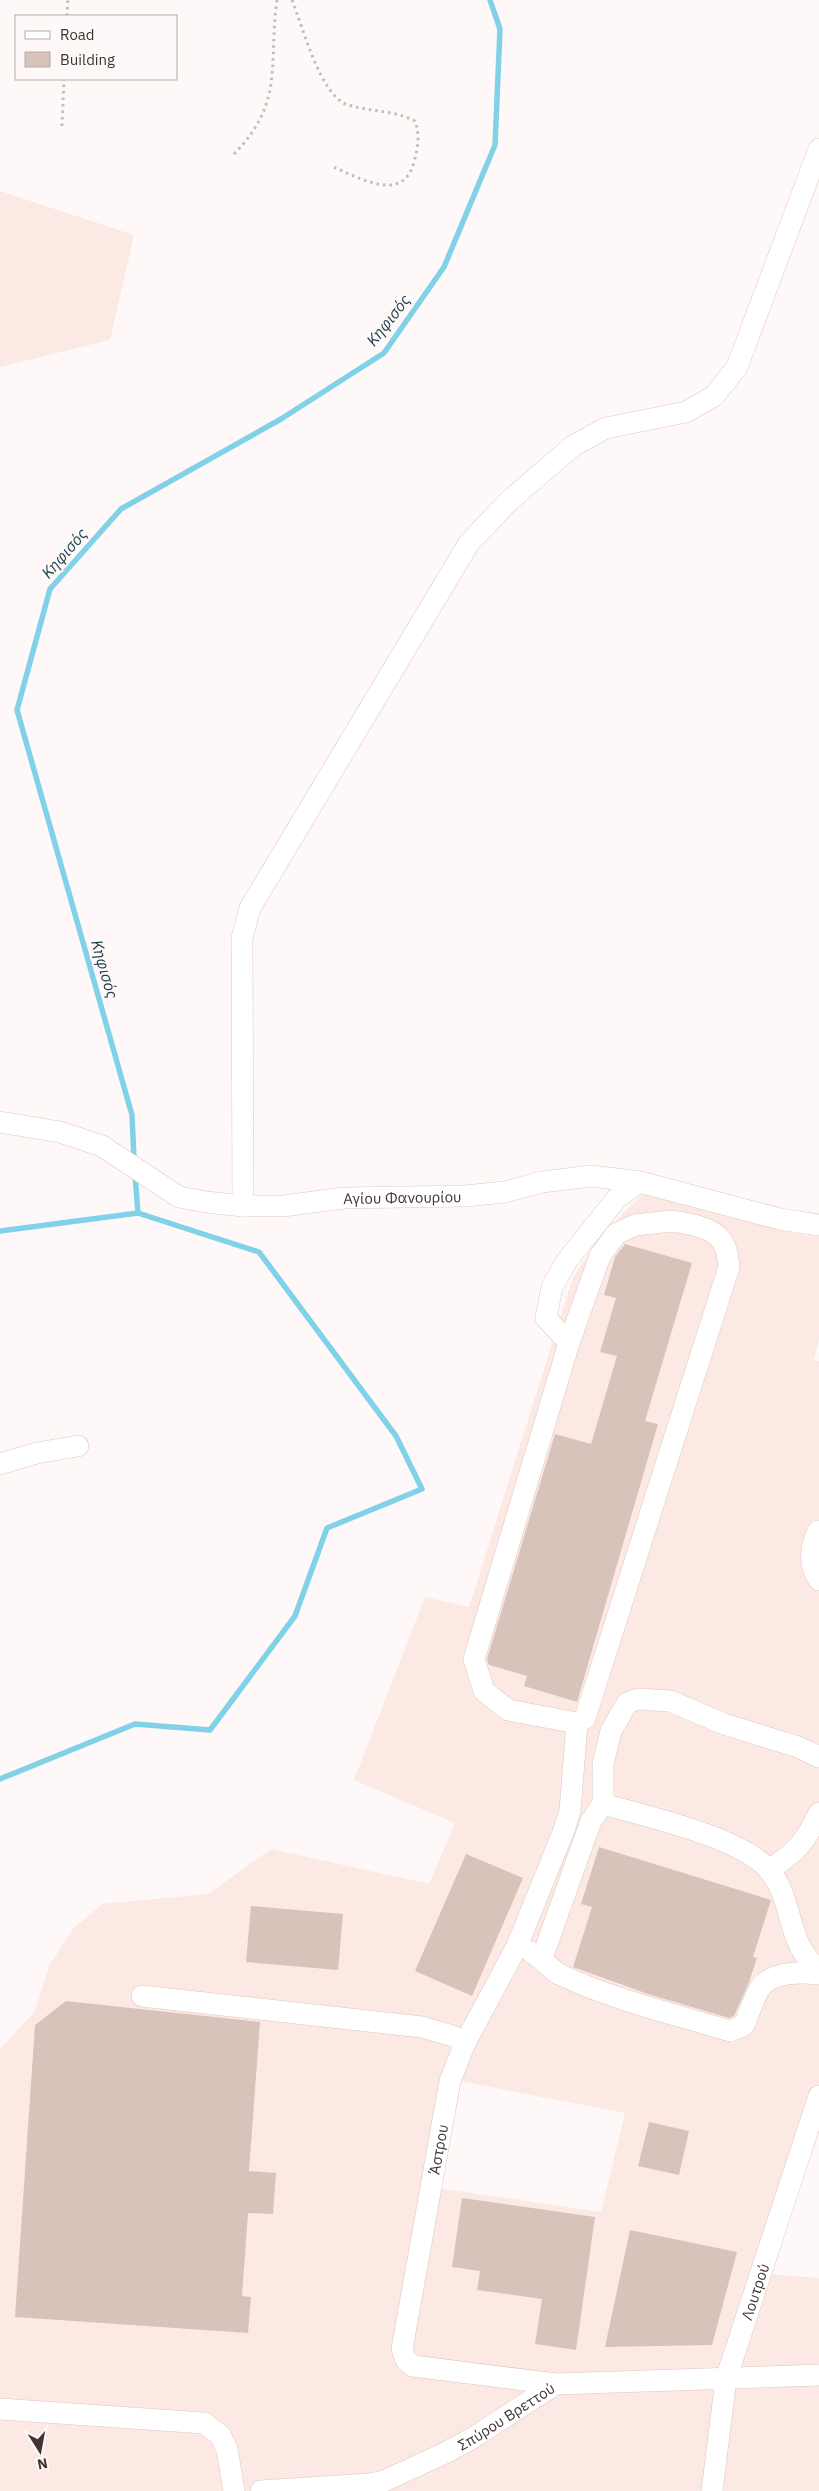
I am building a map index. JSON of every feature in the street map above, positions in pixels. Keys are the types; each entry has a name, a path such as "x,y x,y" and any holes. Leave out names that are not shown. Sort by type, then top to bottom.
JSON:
{"street":[{"path":"243,1206 242,938 250,908 444,585 476,536 510,500 573,446 606,428 686,412 714,396 737,367 819,149"},
{"name":"Αγίου Φανουρίου","path":"0,1122 60,1132 102,1146 179,1198 243,1206 283,1206 344,1198 466,1196 505,1192 542,1182 591,1176 640,1182 780,1219 819,1225"},
{"path":"570,1343 546,1318 552,1286 566,1262 617,1198 640,1182"},
{"path":"672,1221 696,1224 713,1232 725,1246 729,1267 585,1718 577,1723 508,1710 484,1691 474,1659 570,1343 600,1256 616,1234 635,1225 672,1221"},
{"path":"0,1464 37,1453 78,1446"},
{"path":"818,1531 813,1542 811,1564 819,1580"},
{"path":"542,1958 591,1821 603,1804 603,1764 611,1731 627,1703 638,1699 670,1701 724,1724 798,1748 819,1757"},
{"name":"Άστρου","path":"556,2384 413,2366 406,2360 402,2349 450,2081 465,2043 517,1946 570,1811 577,1723"},
{"path":"603,1804 703,1833 752,1856 769,1870 780,1888 800,1948 819,1973"},
{"path":"769,1870 796,1851 811,1832 819,1813"},
{"path":"517,1946 542,1958 558,1974 583,1985 730,2031 744,2025 760,1989 770,1980 794,1972 819,1973"},
{"path":"142,1996 422,2027 453,2036 465,2043"},
{"name":"Λουτρού","path":"712,2491 726,2379 819,2096"},
{"name":"Σπύρου Βρεττού","path":"261,2491 370,2488 424,2464 471,2440 556,2384 819,2375"},
{"path":"0,2410 204,2423 220,2435 227,2449 234,2491"}],"path":[{"path":"67,15 68,0"},
{"path":"234,154 258,126 265,110 274,69 277,0"},
{"path":"292,0 311,50 335,98 346,104 361,108 404,116 415,121 420,134 412,169 406,179 397,185 382,185 333,167"},
{"path":"62,126 64,80"}],"shaded area":[{"path":"0,191 134,235 110,340 0,367"},
{"path":"658,1179 819,1219 819,1339 814,1360 819,1361 819,2133 769,2274 819,2278 819,2491 0,2491 0,2049 35,2011 49,1966 73,1929 102,1904 208,1894 271,1849 429,1884 455,1823 354,1780 425,1597 469,1607 573,1277 603,1233","holes":["454,2080 625,2113 601,2212 438,2188"]}],"building":[{"path":"625,1244 692,1263 645,1421 658,1424 577,1702 524,1686 527,1676 489,1665 487,1659 555,1434 591,1444 617,1356 600,1352 616,1298 604,1295 615,1257"},
{"path":"599,1847 771,1900 753,1957 757,1958 734,2016 729,2018 648,1994 573,1967 592,1907 581,1904"},
{"path":"466,1854 523,1878 472,1996 415,1971"},
{"path":"251,1906 343,1914 338,1970 246,1962"},
{"path":"66,2001 260,2022 249,2171 276,2173 273,2214 248,2213 242,2296 251,2297 248,2333 15,2317 35,2025"},
{"path":"649,2122 689,2131 679,2175 638,2166"},
{"path":"462,2198 595,2217 576,2350 535,2344 542,2299 477,2290 480,2271 452,2267"},
{"path":"630,2230 737,2252 712,2345 605,2347"}],"waterway":[{"name":"Κηφισός","path":"134,1160 132,1115 17,710 50,589 121,509 281,419 384,353 444,267 495,145 500,29 490,0"},
{"name":"Κηφισός","path":"0,1231 138,1213 135,1175"},
{"path":"0,1779 135,1724 210,1730 295,1616 327,1528 422,1489 396,1436 259,1252 138,1213"}]}
